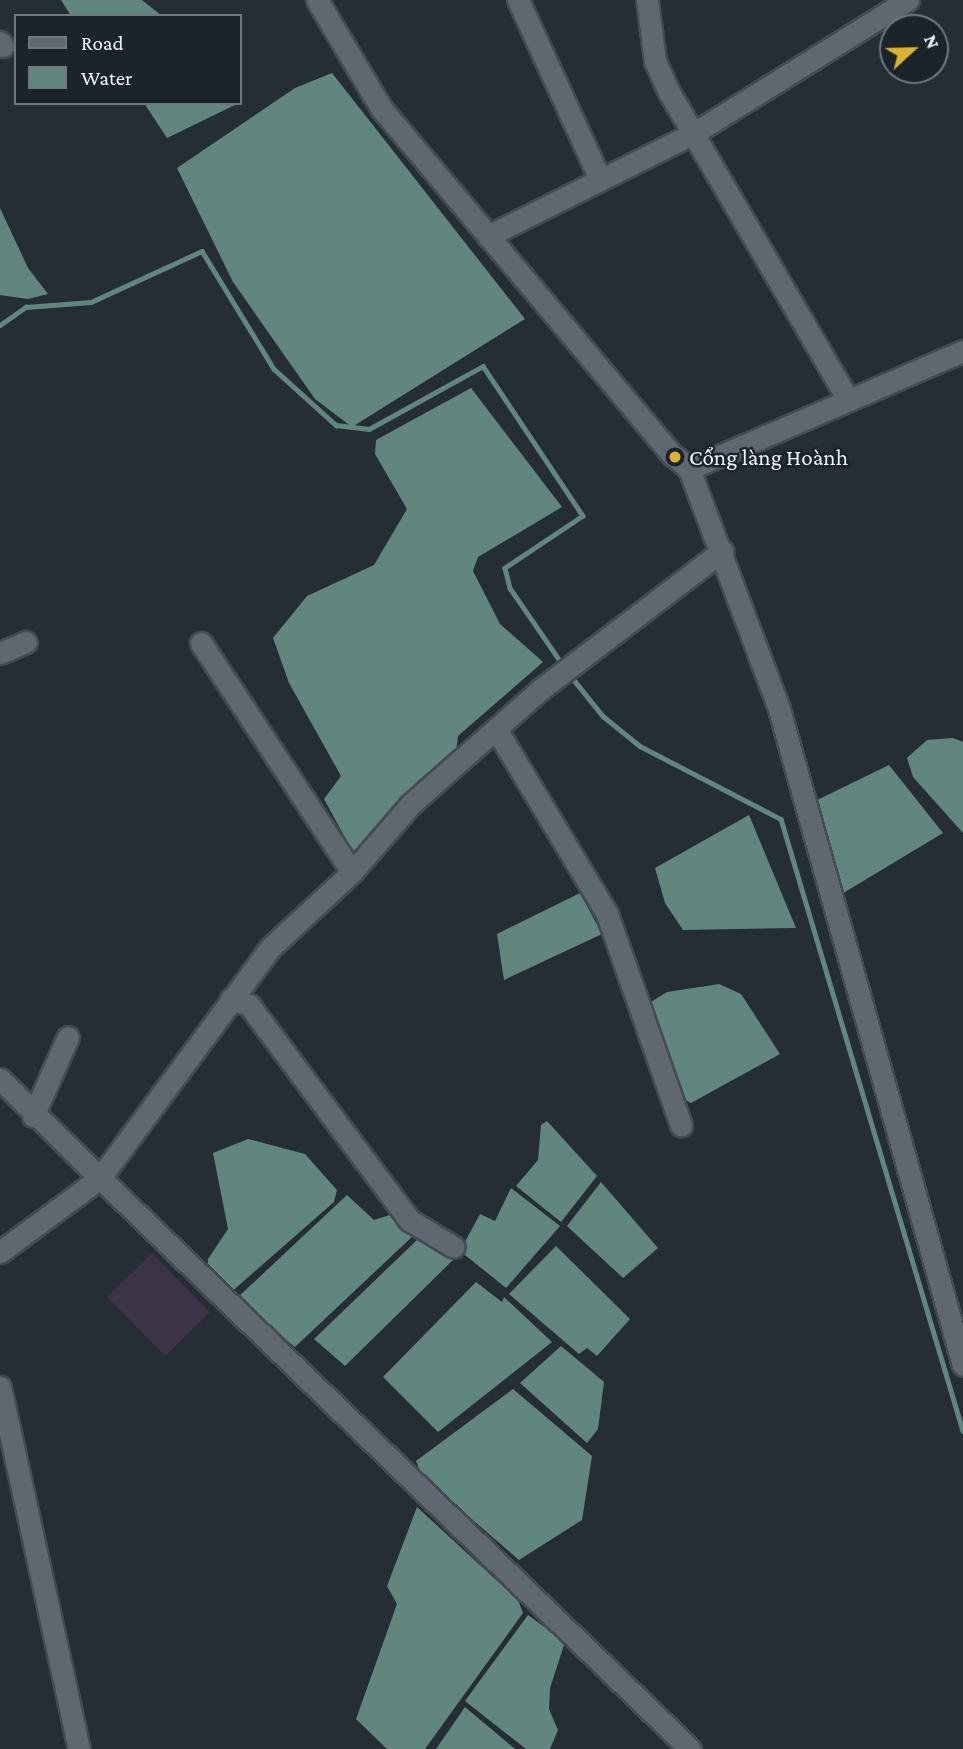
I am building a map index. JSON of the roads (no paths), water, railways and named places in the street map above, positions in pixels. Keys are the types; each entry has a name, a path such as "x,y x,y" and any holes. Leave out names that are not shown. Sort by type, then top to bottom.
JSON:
{"street":[{"path":"317,0 359,80 680,461 722,551 779,709 963,1365"},
{"path":"518,0 598,177"},
{"path":"647,0 655,61 848,400"},
{"path":"488,236 598,177 694,133 908,0"},
{"path":"680,461 848,400 963,351"},
{"path":"0,1252 100,1178 270,948 352,872 411,804 567,669 722,551"},
{"path":"0,653 26,642"},
{"path":"201,643 352,872"},
{"path":"496,729 607,914 681,1125"},
{"path":"230,999 249,1005 409,1220 454,1247"},
{"path":"33,1116 68,1037"},
{"path":"0,1079 33,1116 690,1749"},
{"path":"0,1387 79,1749"}],"water":[{"path":"61,0 142,0 160,14 70,14"},
{"path":"332,73 525,319 352,427 315,399 233,282 177,168 295,88"},
{"path":"145,105 235,105 167,138"},
{"path":"0,208 28,268 48,294 28,299 0,295"},
{"path":"471,388 562,507 478,557 473,571 500,624 543,662 458,736 456,753 355,856 324,799 341,776 289,683 273,638 307,596 374,565 407,509 375,454 376,440"},
{"path":"953,738 963,742 963,833 913,777 907,758 927,740"},
{"path":"889,765 943,833 840,895 809,804"},
{"path":"749,815 796,928 683,930 665,903 655,868"},
{"path":"580,893 602,934 504,980 497,934"},
{"path":"719,984 741,994 780,1054 691,1103 681,1098 646,1005 667,992"},
{"path":"547,1121 597,1176 561,1222 516,1186 538,1160 541,1125"},
{"path":"248,1139 305,1154 337,1190 334,1202 229,1294 207,1273 208,1259 228,1229 213,1153"},
{"path":"601,1182 658,1248 623,1278 567,1226"},
{"path":"511,1188 560,1226 506,1288 460,1251 480,1214 495,1221"},
{"path":"347,1195 374,1220 393,1214 414,1235 295,1347 236,1299"},
{"path":"417,1240 455,1258 345,1366 314,1339"},
{"path":"556,1246 630,1319 597,1356 587,1348 579,1354 509,1294"},
{"path":"476,1282 502,1302 504,1297 552,1342 438,1432 383,1377"},
{"path":"561,1346 604,1382 598,1429 587,1443 520,1383"},
{"path":"513,1389 592,1456 582,1520 519,1560 422,1476 416,1461"},
{"path":"417,1507 518,1600 523,1613 425,1749 387,1749 356,1719 397,1604 387,1586"},
{"path":"528,1615 565,1642 550,1688 549,1709 558,1730 550,1749 526,1749 465,1701"},
{"path":"465,1707 515,1749 436,1749"}],"waterway":[{"path":"0,325 26,307 91,302 202,251 274,369 336,425 369,429 483,366 583,516 505,568 510,588 563,665"},
{"path":"570,675 603,716 640,746 781,819 963,1431"}],"place":[{"name":"Cổng làng Hoành","path":"675,457"}]}
